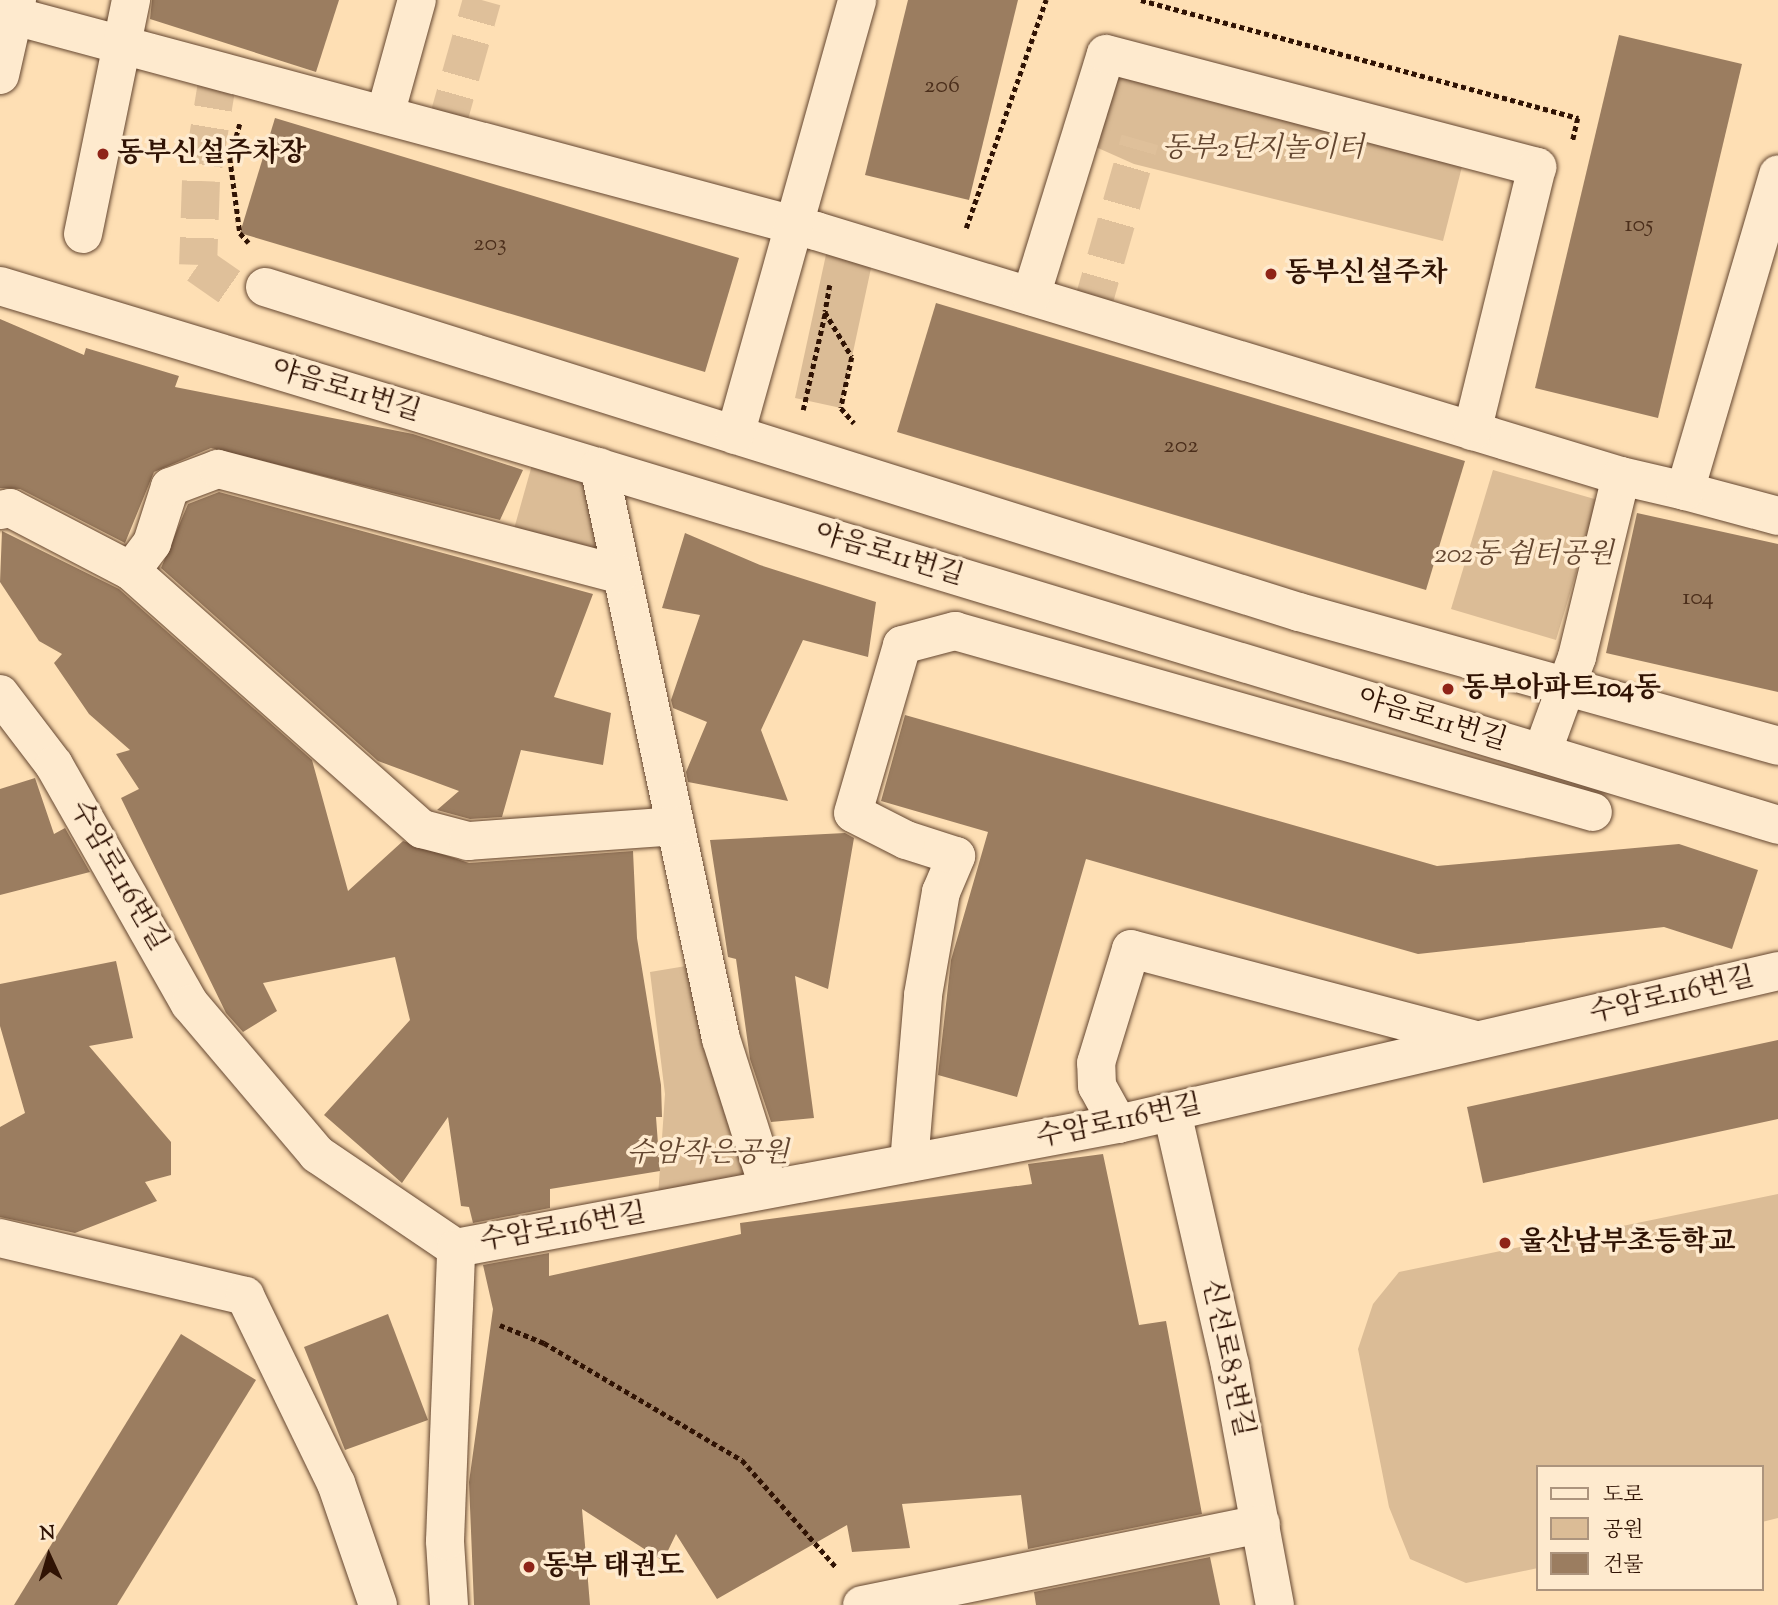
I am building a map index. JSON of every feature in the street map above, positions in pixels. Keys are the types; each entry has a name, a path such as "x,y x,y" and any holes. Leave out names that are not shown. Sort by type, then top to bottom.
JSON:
{"street":[{"path":"83,234 118,44 131,0"},
{"path":"385,115 417,0"},
{"path":"735,435 857,0"},
{"path":"0,75 16,8 118,44 794,225 1621,476 1778,516"},
{"path":"1031,296 1106,54 1537,167 1472,431"},
{"path":"1685,491 1778,174"},
{"name":"야음로11번길","path":"0,286 1778,825"},
{"path":"265,287 1565,691 1778,746"},
{"path":"599,467 619,574 721,1039 769,1189"},
{"path":"131,570 152,543 170,487 189,477 231,472 619,574"},
{"path":"1542,753 1565,691 1621,476"},
{"path":"0,510 10,509 131,570 422,829 468,841 674,826"},
{"path":"909,1163 923,995 941,892 956,856 906,840 853,813 902,645 955,631 1593,812"},
{"name":"수암로116번길","path":"0,694 54,765 190,1004 317,1154 456,1248 1118,1124 1778,971"},
{"path":"1118,1124 1097,1086 1096,1063 1131,949 1478,1041"},
{"path":"1366,1068 1379,1015"},
{"name":"신선로83번길","path":"1172,1112 1261,1524 1275,1605"},
{"path":"0,1238 245,1296 336,1483 379,1605"},
{"name":"수암로116번길","path":"449,1605 445,1541 456,1248"},
{"path":"867,1603 1261,1524"}],"path":[{"path":"951,272 1045,0"},
{"path":"801,421 839,238"},
{"path":"825,312 852,357 841,408 863,434"},
{"path":"454,1307 544,1343 743,1460 867,1603"}],"green space":[{"name":"동부2단지놀이터","path":"1104,57 1466,151 1443,241 1134,164 1080,140"},
{"path":"827,250 873,259 841,408 795,398"},
{"path":"532,465 599,467 617,563 512,536"},
{"name":"202동 쉼터공원","path":"1493,470 1598,500 1556,640 1451,609"},
{"name":"수암작은공원","path":"704,963 769,1189 657,1211 665,1094 650,972"},
{"path":"1778,1194 1778,1518 1764,1522 1764,1465 1536,1465 1536,1568 1466,1583 1410,1559 1389,1507 1358,1349 1373,1304 1399,1272"}],"building":[{"path":"152,0 339,0 316,72 150,19"},
{"path":"908,0 1018,0 969,200 865,175"},
{"path":"1619,35 1742,64 1658,418 1535,388"},
{"path":"275,118 739,258 705,372 240,233"},
{"path":"936,303 1465,461 1426,590 897,432"},
{"path":"0,319 84,355 86,348 179,376 175,387 413,434 523,470 500,520 211,448 154,472 125,543 20,489 0,488"},
{"path":"219,492 593,594 554,697 611,713 603,765 521,750 502,817 470,819 437,810 459,791 378,761 161,568 188,504"},
{"path":"1637,513 1778,544 1778,692 1606,653"},
{"path":"2,531 119,589 312,760 348,891 403,841 469,863 633,851 637,938 661,1085 662,1117 656,1117 660,1171 550,1189 550,1208 473,1223 469,1207 461,1206 448,1117 402,1183 324,1115 410,1020 395,957 263,983 277,1011 243,1032 226,1013 121,798 139,789 116,754 130,750 89,714 54,663 62,654 39,641 0,582"},
{"path":"685,533 760,565 876,602 868,657 803,640 761,730 788,801 688,782 686,772 707,722 673,708 671,700 700,615 662,608"},
{"path":"905,715 1437,866 1679,844 1758,870 1732,949 1664,927 1418,954 1086,859 1017,1097 938,1075 951,960 988,832 881,801"},
{"path":"35,778 54,834 65,828 90,872 0,895 0,789"},
{"path":"845,833 854,838 828,989 795,976 814,1118 771,1122 750,1059 736,959 728,957 710,840"},
{"path":"116,961 133,1038 89,1046 171,1142 171,1175 145,1182 157,1201 75,1233 0,1217 0,1127 25,1113 0,1026 0,984"},
{"path":"1778,1040 1778,1119 1483,1183 1467,1107"},
{"path":"1103,1154 1139,1325 1166,1321 1202,1514 1028,1549 1021,1495 902,1504 910,1548 852,1552 847,1525 717,1599 676,1534 663,1561 582,1509 590,1605 474,1605 469,1482 493,1309 483,1265 549,1253 549,1276 741,1234 740,1223 1032,1184 1028,1164"},
{"path":"388,1314 428,1420 345,1450 304,1347"},
{"path":"181,1334 256,1380 117,1605 14,1605"},
{"path":"1210,1557 1220,1605 1036,1605 1034,1592"}],"tunnel":[{"path":"445,131 482,0"},
{"path":"219,71 201,181 198,265 234,290"},
{"path":"1090,314 1140,140"}],"place":[{"name":"동부신설주차장","path":"103,154"},
{"name":"동부신설주차","path":"1271,274"},
{"name":"동부아파트104동","path":"1448,689"},
{"name":"울산남부초등학교","path":"1505,1243"},
{"name":"동부 태권도","path":"529,1567"}]}
